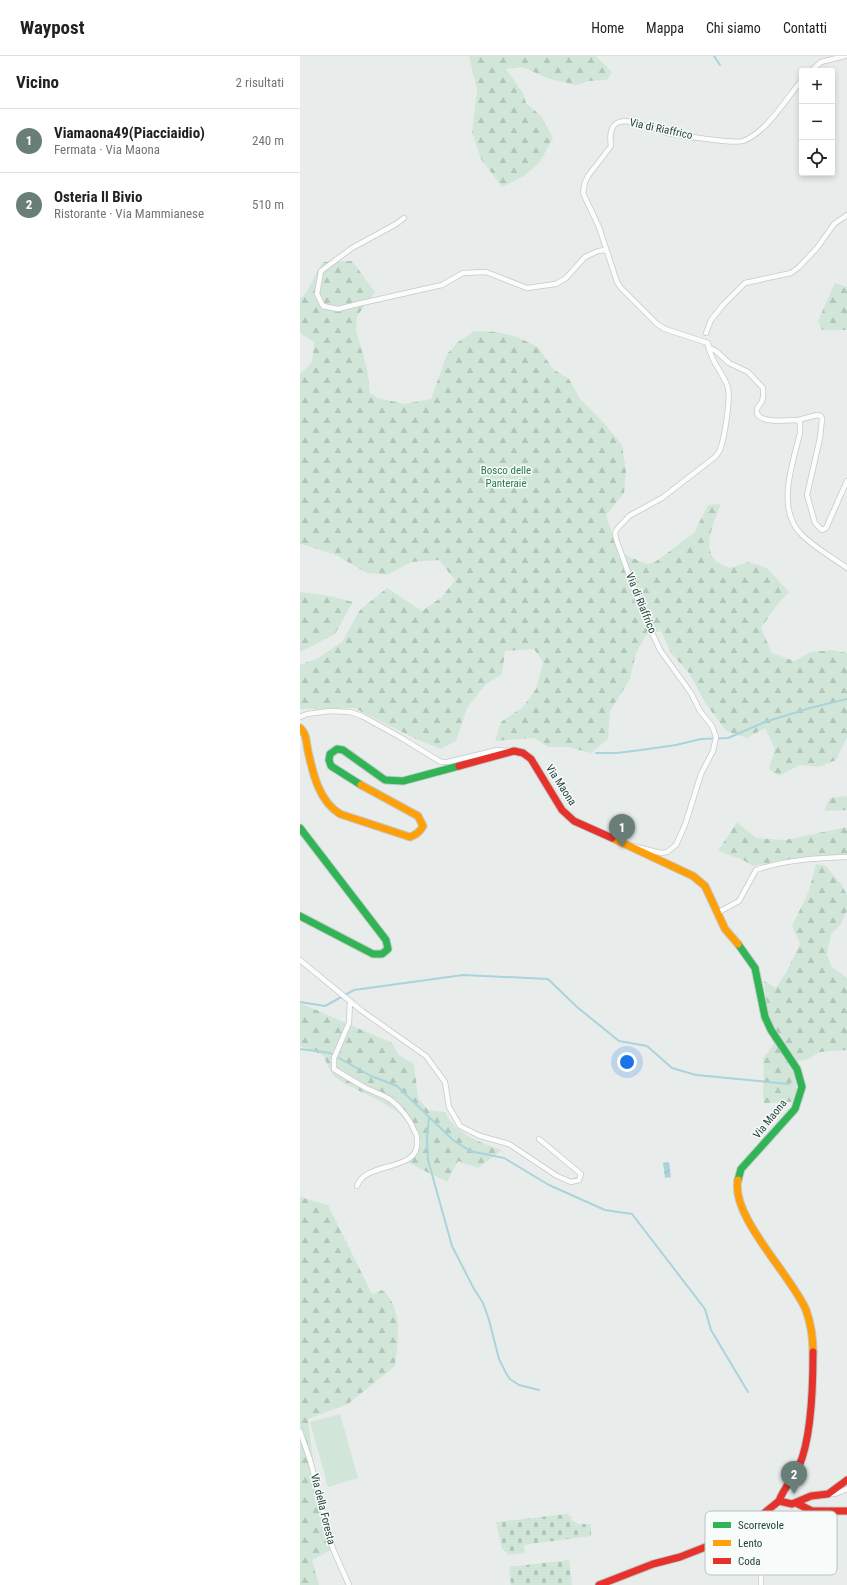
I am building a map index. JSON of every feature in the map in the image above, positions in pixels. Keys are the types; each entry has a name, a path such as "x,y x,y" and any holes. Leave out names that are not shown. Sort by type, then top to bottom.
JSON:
{"main road":[{"path":"300,728 306,735 312,767 325,799 331,808 340,814 410,837 416,836 423,826 418,816 331,766 329,760 332,752 338,749 343,750 385,780 403,781 514,751"},
{"name":"Via Maona","path":"514,751 524,753 531,759 562,810 574,820 693,876 705,886 726,929 755,968 765,1017 771,1030 797,1069 802,1087 795,1109 741,1169 736,1182 739,1202 748,1220 806,1310 813,1336 813,1370 807,1442 799,1466 789,1485 781,1495 779,1501 767,1511"},
{"path":"300,828 386,940 388,949 382,955 373,954 300,916"},
{"path":"779,1501 788,1504 796,1503 811,1496 828,1494 847,1480"},
{"path":"796,1503 812,1511 847,1511"},
{"name":"Via Maona","path":"599,1585 653,1564 705,1548"}],"street":[{"path":"814,68 820,62 844,56"},
{"name":"Via di Riaffrico","path":"798,420 769,421 761,418 757,414 757,408 763,400 763,388 748,372 729,363 708,345 665,329 652,320 621,288 617,282 599,227 586,201 583,188 588,176 611,146 610,134 614,125 620,122 632,122 664,132 741,142 753,136 780,110 799,84"},
{"path":"706,333 711,320 745,282 791,273 800,267 817,248 834,224 847,215"},
{"path":"404,218 352,248 321,271 317,294 323,306 338,310 442,285 463,273 486,272 527,288 556,284 566,278 585,257 598,251 606,250"},
{"path":"704,326 708,345"},
{"name":"Via di Riaffrico","path":"631,846 661,853 667,852 676,845 685,826 701,774 714,751 716,737 712,726 700,711 691,693 660,650 642,611 615,533 629,516 662,498 715,457 720,451 730,396 728,385 716,367 708,345"},
{"path":"847,481 826,528 822,530 815,523 807,495 820,438 822,419 817,415 798,420 800,423 800,433 787,500 790,512 799,532 802,535 847,568"},
{"name":"Via Maona","path":"300,717 307,714 330,711 350,712 362,716 441,762 448,762 497,750 514,751"},
{"path":"717,913 738,901 756,870 767,866 807,860 847,857"},
{"path":"300,960 350,1002 426,1056 445,1082 449,1107 460,1126 480,1136 509,1144 557,1176 571,1182 579,1180 581,1174 539,1140"},
{"path":"350,1002 349,1023 334,1058 334,1069 354,1082 390,1100 406,1116 416,1133 418,1146 415,1154 408,1160 372,1172 358,1182 357,1186"},
{"name":"Via della Foresta","path":"300,1431 310,1460 333,1549 349,1585"},
{"path":"828,1494 835,1494 847,1489"}],"green space":[{"path":"469,56 596,56 612,72 607,80 589,81 576,85 550,79 522,67 506,69 523,93 526,103 541,116 553,138 540,162 524,176 502,187 481,159 472,132 477,90"},
{"name":"Bosco delle Panteraie","path":"352,261 375,292 357,316 356,330 367,369 370,393 378,398 405,404 431,399 447,354 458,342 475,331 497,332 517,337 538,347 553,369 569,379 580,399 603,422 622,445 626,471 624,493 606,515 618,552 647,564 655,562 694,533 708,505 721,504 709,541 712,555 716,561 730,568 748,562 767,568 789,592 777,605 761,628 772,653 794,661 811,652 832,650 847,653 847,737 836,760 819,767 800,765 779,776 769,769 775,749 765,728 747,738 726,731 706,704 689,673 671,653 661,631 646,635 636,653 630,679 610,711 608,739 591,753 568,747 548,747 534,738 495,741 501,722 523,707 536,689 543,662 534,649 505,651 502,674 486,684 467,708 456,741 441,749 418,740 354,708 300,709 300,665 318,658 342,642 360,610 387,588 422,611 442,597 455,580 439,560 412,562 386,575 367,573 336,555 302,544 300,546 300,374 312,362 314,342 300,333 300,299 309,288 323,262"},
{"path":"835,283 847,287 847,330 822,330 818,321"},
{"path":"300,592 329,596 353,602 335,634 300,652"},
{"path":"847,796 847,810 824,811 830,798"},
{"path":"737,822 756,838 785,840 847,827 847,854 781,860 753,866 743,860 718,851"},
{"path":"816,864 826,866 841,884 847,895 847,911 841,924 831,934 827,954 831,966 847,978 847,1050 820,1052 808,1059 798,1061 794,1073 797,1090 792,1102 764,1103 763,1058 774,1044 771,1038 764,981 776,988 787,971 800,944 792,926 809,891"},
{"path":"300,1003 392,1043 399,1055 414,1064 418,1098 428,1110 445,1112 449,1120 469,1137 502,1150 478,1168 458,1161 447,1182 409,1163 414,1149 415,1139 412,1128 404,1118 382,1102 335,1077 323,1055 300,1046"},
{"path":"300,1197 328,1205 372,1294 382,1290 389,1297 397,1315 398,1326 395,1366 348,1404 308,1419 316,1481 322,1493 333,1549 312,1560 319,1585 300,1585"},
{"path":"340,1414 358,1478 328,1487 310,1422"},
{"path":"567,1514 572,1517 571,1520 579,1524 591,1524 591,1536 524,1545 525,1553 509,1555 502,1549 496,1522"},
{"path":"569,1560 572,1585 511,1585 509,1567"}],"water":[{"path":"669,1162 671,1177 665,1178 663,1163"}],"waterway":[{"path":"714,56 720,65"},
{"path":"596,753 617,753 676,745 701,739 728,738 765,722 810,708 847,699"},
{"path":"300,1002 325,1006 354,990 463,975 548,979 577,1007 619,1041 647,1046 672,1068 696,1075 789,1084"},
{"path":"300,1049 330,1053 371,1076 397,1086 453,1140 470,1151 504,1158 549,1185 605,1210 632,1214 705,1309 711,1330 748,1392"},
{"path":"429,1117 427,1139 428,1160 452,1246 474,1289 483,1303 499,1359 507,1375 519,1385 539,1390"}],"traffic: fast":[{"path":"361,785 331,766 329,760 330,754 337,749 343,750 385,780 403,781 459,766"},
{"path":"300,828 386,940 388,949 382,954 373,954 300,916"},
{"path":"738,944 755,968 765,1017 771,1030 797,1069 802,1087 795,1109 741,1169 738,1180"}],"traffic: slow":[{"path":"300,728 305,736 312,769 318,786 327,802 333,809 340,814 410,837 421,830 423,826 418,816 361,785"},
{"path":"612,838 693,876 705,886 725,929 738,944"},
{"path":"738,1180 738,1195 743,1211 752,1228 799,1296 806,1310 813,1342 813,1352"}],"traffic: jam":[{"path":"459,766 514,751 523,753 531,759 562,810 574,821 612,838"},
{"path":"779,1501 799,1466 807,1441 811,1410 813,1352"},
{"path":"779,1501 792,1504 811,1496 828,1494 847,1480"},
{"path":"767,1511 779,1501"},
{"path":"796,1503 812,1511 847,1511"},
{"path":"599,1585 653,1564 680,1557 705,1547"}],"place":[{"name":"Viamaona49(Piacciaidio)","path":"622,847"},
{"name":"Osteria Il Bivio","path":"794,1494"}]}
